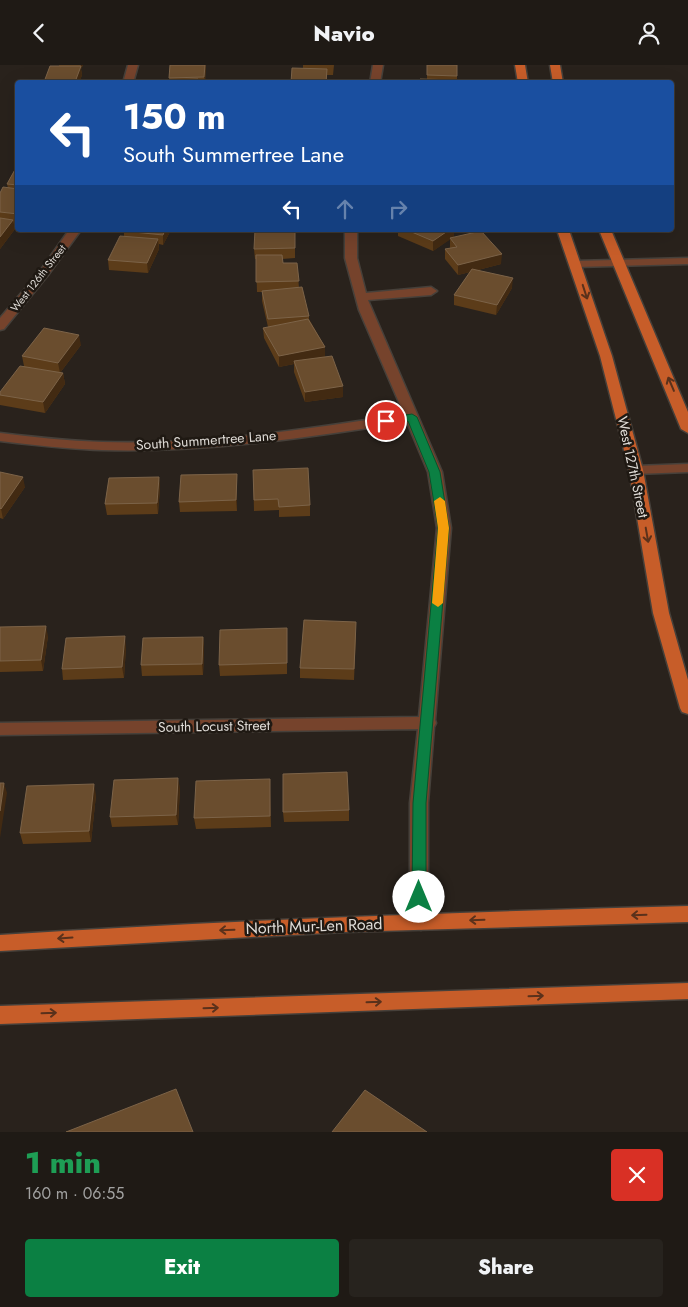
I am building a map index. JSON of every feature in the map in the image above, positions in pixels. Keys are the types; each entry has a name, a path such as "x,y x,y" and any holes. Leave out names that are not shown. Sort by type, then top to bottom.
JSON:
{"main road":[{"path":"520,65 522,80"},
{"path":"555,65 558,80"},
{"name":"West 127th Street","path":"564,232 606,356 636,470 660,613 688,708"},
{"path":"606,232 674,391 688,429"},
{"name":"North Mur-Len Road","path":"0,943 138,934 688,913"},
{"path":"0,1015 688,991"}],"street":[{"path":"129,80 133,65"},
{"path":"376,80 378,65"},
{"name":"West 126th Street","path":"0,326 44,273 73,232"},
{"path":"351,232 351,258 366,310 435,472 444,528 428,723 419,803 419,897 421,922"},
{"path":"576,265 688,261"},
{"path":"362,297 431,291"},
{"name":"South Summertree Lane","path":"0,437 81,445 143,446 225,441 412,417"},
{"path":"636,470 688,468"},
{"name":"South Locust Street","path":"0,729 428,723"}],"building":[{"path":"170,65 205,65 204,77 169,78"},
{"path":"427,65 457,65 457,76 427,75"},
{"path":"50,66 81,66 76,80 45,80"},
{"path":"292,68 327,69 326,80 291,80"},
{"path":"420,79 458,80 420,80"},
{"path":"15,170 15,185 7,184"},
{"path":"3,187 15,189 15,214 0,212 0,193"},
{"path":"0,218 13,220 0,237"},
{"path":"134,232 164,232 163,235"},
{"path":"255,232 295,232 295,248 254,249"},
{"path":"412,232 446,232 433,241"},
{"path":"482,232 502,254 458,265 445,249 457,247 450,238"},
{"path":"120,236 158,239 147,263 108,260"},
{"path":"256,255 282,255 283,263 297,263 299,281 256,282"},
{"path":"472,269 513,278 497,305 454,295"},
{"path":"302,287 309,316 268,319 262,291"},
{"path":"308,319 325,347 279,356 263,328"},
{"path":"44,328 79,335 58,363 22,356"},
{"path":"332,356 343,386 305,392 294,361"},
{"path":"20,366 63,373 43,402 0,395 0,392"},
{"path":"308,468 310,505 279,507 278,499 254,500 253,470"},
{"path":"0,472 23,477 1,509 0,508"},
{"path":"237,474 236,500 179,502 181,475"},
{"path":"159,477 157,503 105,504 109,478"},
{"path":"304,620 356,622 354,669 300,668"},
{"path":"46,626 41,660 0,661 0,627"},
{"path":"287,628 287,663 219,665 220,630"},
{"path":"125,636 122,667 62,669 66,638"},
{"path":"203,637 202,664 141,665 143,638"},
{"path":"347,772 349,810 283,812 283,774"},
{"path":"178,778 176,815 110,817 114,780"},
{"path":"270,779 270,816 194,818 196,781"},
{"path":"0,783 4,783 0,811"},
{"path":"94,784 89,831 20,833 27,786"},
{"path":"176,1089 193,1132 66,1132"},
{"path":"365,1090 427,1132 332,1132"}],"slow traffic":[{"path":"438,603 444,528 440,501"}],"route":[{"path":"386,421 412,417 435,472 444,528 428,723 419,803 419,897"}]}
